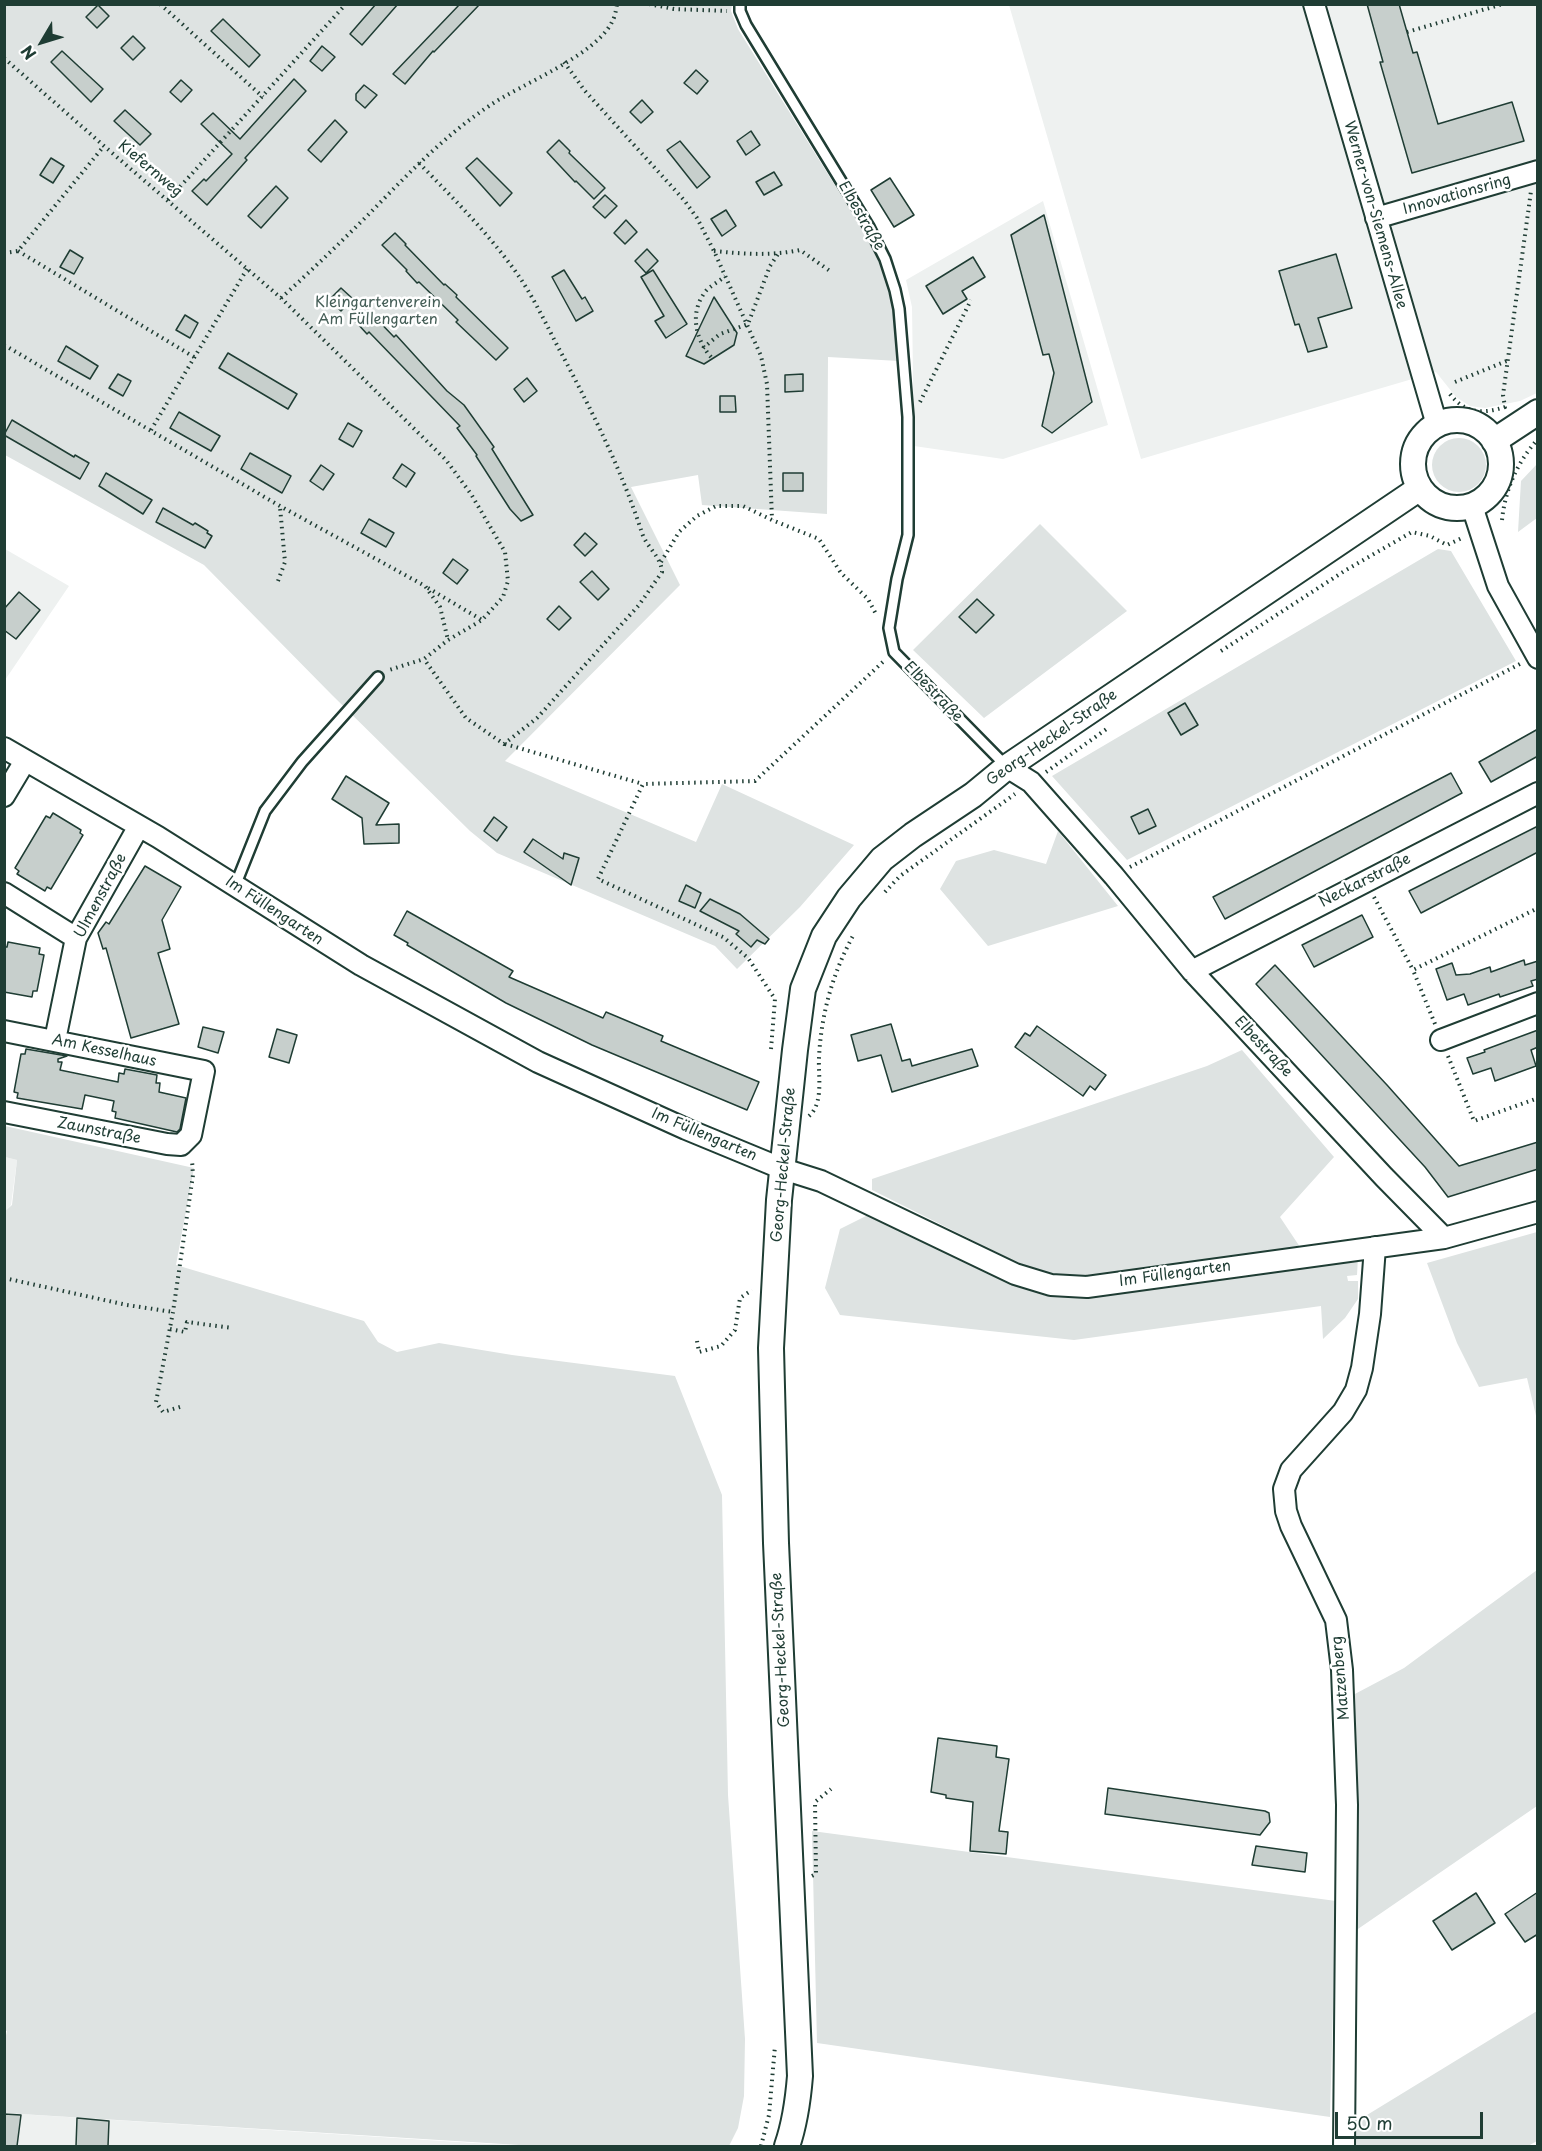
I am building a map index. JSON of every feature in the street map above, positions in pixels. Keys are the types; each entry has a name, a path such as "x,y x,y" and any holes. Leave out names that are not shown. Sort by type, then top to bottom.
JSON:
{"street":[{"name":"Werner-von-Siemens-Allee","path":"1314,4 1437,425"},
{"name":"Innovationsring","path":"1376,218 1536,172"},
{"path":"1494,441 1538,412"},
{"path":"1454,420 1470,422 1484,429 1494,441 1500,456 1501,472 1495,487 1485,499 1472,506 1456,509 1442,506 1429,499 1420,488 1414,474 1413,459 1417,445 1426,433 1437,425 1454,420"},
{"name":"Georg-Heckel-Straße","path":"787,2146 798,2106 800,2076 776,1543 771,1348 783,1169 803,989 824,936 849,898 882,859 973,795 1007,766 1420,488"},
{"path":"1472,506 1498,586 1537,656"},
{"name":"Im Füllengarten","path":"4,748 139,826 361,965 538,1062 686,1129 783,1169 821,1181 1015,1274 1052,1285 1087,1287 1444,1238 1538,1212"},
{"path":"4,796 26,761"},
{"name":"Elbestraße","path":"1007,766 1031,782 1114,876 1192,971 1444,1238"},
{"name":"Neckarstraße","path":"1192,971 1538,793"},
{"name":"Ulmenstraße","path":"55,1040 76,938 139,826"},
{"path":"4,893 76,938"},
{"path":"1441,1040 1538,1003"},
{"name":"Am Kesselhaus","path":"4,1031 204,1071 191,1135"},
{"name":"Zaunstraße","path":"4,1112 166,1144 181,1144 191,1135"},
{"name":"Matzenberg","path":"1344,2146 1347,1805 1342,1670 1336,1620 1291,1526 1286,1511 1284,1489 1292,1470 1343,1412 1356,1390 1362,1368 1370,1314 1375,1247"}],"lane":[{"name":"Elbestraße","path":"740,8 746,25 869,227 885,259 899,309 908,417 908,535 897,579 889,628 894,652 1007,766"},
{"path":"235,886 265,812 302,762 378,677"}],"path":[{"path":"160,4 263,97"},
{"path":"168,200 346,4"},
{"path":"281,298 328,255 419,163 454,132 489,105 583,51 602,36 612,22 617,4"},
{"path":"649,4 674,9 740,8"},
{"path":"1407,32 1503,4"},
{"name":"Kiefernweg","path":"4,58 281,298 446,460 485,517 505,552 508,581 503,597 482,620 448,640 424,659"},
{"path":"564,62 585,91 684,200 697,218 714,251 761,356 766,384 772,520"},
{"path":"18,251 104,146"},
{"path":"419,163 470,215 514,269 576,381 614,460 644,538 661,562 662,572 639,605 537,718 504,744"},
{"path":"1450,394 1456,402 1470,410 1491,412 1505,407 1503,395 1536,172"},
{"path":"714,251 750,255 800,250 830,272"},
{"path":"4,253 18,251 194,357"},
{"path":"704,348 720,334 747,324 770,266 778,254"},
{"path":"151,430 247,269"},
{"path":"711,357 704,348 694,324 703,295 725,276"},
{"path":"908,417 923,398 971,300"},
{"path":"4,345 280,506 482,620"},
{"path":"1455,382 1509,360"},
{"path":"1502,520 1504,499 1518,466 1538,440"},
{"path":"278,581 285,562 280,506"},
{"path":"661,562 679,532 697,516 716,506 742,506 819,539 841,573 868,599 879,620"},
{"path":"1220,652 1346,570 1412,532 1430,536 1447,545 1462,538"},
{"path":"425,586 440,607 448,640"},
{"path":"378,677 389,670 424,659 466,718 504,744 643,784 755,781 894,652"},
{"path":"1114,876 1537,656"},
{"path":"880,897 900,876 1116,722"},
{"path":"643,784 598,879 723,937 748,958 776,999 770,1058"},
{"path":"1365,880 1413,970"},
{"path":"804,1120 813,1112 818,1094 819,1056 827,997 856,930"},
{"path":"180,1407 162,1412 156,1402 173,1312 193,1175 191,1135"},
{"path":"4,1278 127,1305 173,1312"},
{"path":"698,1341 699,1352 721,1346 735,1330 740,1298 752,1290"},
{"path":"170,1329 186,1332 187,1322 232,1328"},
{"path":"816,1874 814,1802 831,1789"}],"shaded area":[{"path":"1009,5 1537,5 1537,393 1520,401 1485,408 1470,406 1456,397 1436,372 1141,459"},
{"path":"1043,201 1108,425 1003,459 914,446 912,307 906,280"},
{"path":"5,549 69,586 5,680"},
{"path":"5,1157 17,1160 11,1205 5,1212"},
{"path":"4,2113 490,2144 535,2146 5,2146"}],"green space":[{"name":"Kleingartenverein Am Füllengarten","path":"4,5 732,5 731,11 738,29 875,250 893,308 899,361 828,357 827,514 702,505 698,475 631,487 680,585 505,761 696,842 722,784 854,845 800,907 737,969 715,946 497,853 470,831 204,565 5,455"},
{"path":"1454,438 1464,438 1478,446 1484,455 1486,465 1484,475 1478,484 1464,492 1454,492 1437,480 1432,470 1432,460 1444,443"},
{"path":"1537,464 1537,518 1518,532 1521,481"},
{"path":"1040,524 1127,611 984,718 913,650"},
{"path":"1438,549 1451,551 1516,661 1127,860 1052,776"},
{"path":"1058,831 1118,906 988,946 940,889 956,861 994,850 1046,864"},
{"path":"1242,1050 1334,1157 1280,1217 1300,1247 1083,1276 1054,1274 1018,1263 872,1190 872,1179 1207,1066"},
{"path":"5,1126 194,1168 176,1265 364,1321 378,1342 397,1352 439,1343 675,1376 722,1495 728,1795 745,2039 744,2096 738,2128 729,2146 535,2146 5,2113 4,2044 7,2031 4,2030 4,1212 12,1205 17,1160 5,1157"},
{"path":"870,1214 1010,1282 1046,1296 1086,1297 1358,1257 1357,1275 1347,1276 1348,1281 1358,1281 1358,1299 1345,1318 1323,1339 1321,1306 1074,1340 840,1315 825,1288 840,1229"},
{"path":"1538,1232 1537,1420 1527,1378 1479,1387 1457,1343 1427,1263"},
{"path":"1537,1570 1537,1806 1355,1931 1357,1802 1353,1695 1404,1668"},
{"path":"812,1831 1336,1901 1330,2117 817,2043"},
{"path":"1537,2011 1537,2141 1528,2146 1350,2146 1349,2126"}],"building":[{"path":"376,4 398,4 362,45 350,34"},
{"path":"460,4 480,4 433,51 405,84 393,74"},
{"path":"1367,4 1399,4 1413,53 1417,52 1438,124 1512,102 1524,141 1412,173 1380,62 1383,62"},
{"path":"98,5 109,16 97,28 86,17"},
{"path":"223,19 260,55 249,67 211,31"},
{"path":"133,36 145,48 133,60 121,48"},
{"path":"322,46 335,57 322,71 310,61"},
{"path":"62,51 103,89 91,102 51,62"},
{"path":"696,70 708,81 697,94 684,83"},
{"path":"294,79 306,91 245,158 247,160 207,205 192,191 204,179 206,181 232,154 201,124 213,113 240,139"},
{"path":"181,80 192,90 181,102 170,92"},
{"path":"364,85 377,95 365,108 356,100 356,94"},
{"path":"642,100 653,112 641,123 630,112"},
{"path":"125,110 151,134 140,145 114,121"},
{"path":"335,120 347,132 321,162 308,150"},
{"path":"751,131 760,145 746,155 737,141"},
{"path":"559,140 605,188 594,199 547,152"},
{"path":"680,141 710,177 697,188 667,150"},
{"path":"51,158 64,166 53,183 40,175"},
{"path":"477,158 512,193 500,206 466,168"},
{"path":"774,172 782,185 764,195 756,182"},
{"path":"890,178 914,215 894,227 871,190"},
{"path":"276,186 288,198 261,228 248,216"},
{"path":"605,195 617,206 605,218 593,207"},
{"path":"726,210 736,226 722,236 711,219"},
{"path":"1044,215 1092,402 1052,433 1042,426 1054,373 1049,354 1043,355 1011,235"},
{"path":"626,220 637,232 625,244 614,233"},
{"path":"395,233 508,348 496,360 456,322 458,320 419,282 417,283 382,245"},
{"path":"647,249 658,261 646,273 635,261"},
{"path":"70,250 83,258 74,274 60,267"},
{"path":"1336,254 1352,308 1318,318 1327,347 1308,352 1299,324 1295,325 1279,271"},
{"path":"973,257 985,277 962,291 967,299 943,314 926,286"},
{"path":"564,270 582,299 585,297 593,311 576,321 552,277"},
{"path":"653,270 687,324 666,338 655,321 664,316 641,277"},
{"path":"341,288 353,299 341,311 329,300"},
{"path":"714,297 737,333 734,345 704,364 686,356"},
{"path":"368,310 394,337 396,335 447,391 464,405 494,447 492,449 533,515 521,521 510,509 477,455 457,428 460,426 369,332 367,334 356,322"},
{"path":"185,315 198,323 190,338 176,330"},
{"path":"66,346 98,366 90,379 58,361"},
{"path":"228,353 297,394 288,409 219,368"},
{"path":"118,374 131,381 123,396 109,388"},
{"path":"803,374 803,391 785,392 785,375"},
{"path":"527,378 537,391 524,402 514,389"},
{"path":"720,396 735,396 736,412 720,412"},
{"path":"179,412 220,436 211,451 170,428"},
{"path":"12,420 74,457 75,455 89,463 80,479 4,435"},
{"path":"348,423 362,431 353,447 339,439"},
{"path":"250,453 291,476 282,493 241,469"},
{"path":"402,464 415,473 406,487 393,478"},
{"path":"321,465 334,474 323,490 310,481"},
{"path":"106,473 152,500 143,514 99,486"},
{"path":"783,473 803,473 803,491 783,491"},
{"path":"163,508 208,531 207,533 212,536 205,548 156,522"},
{"path":"369,519 394,533 386,547 361,533"},
{"path":"585,533 597,544 585,556 574,545"},
{"path":"453,559 468,570 457,584 443,573"},
{"path":"592,571 609,589 598,600 580,582"},
{"path":"19,592 40,610 16,639 4,630 4,609"},
{"path":"977,599 994,615 976,633 959,617"},
{"path":"559,606 571,618 559,630 547,619"},
{"path":"1185,703 1198,725 1181,735 1168,713"},
{"path":"1538,729 1538,756 1491,782 1479,762"},
{"path":"1451,773 1462,793 1225,919 1213,897"},
{"path":"346,776 389,803 376,825 399,824 399,843 364,844 362,818 332,799"},
{"path":"1148,809 1156,826 1139,834 1131,817"},
{"path":"53,813 81,830 80,833 83,835 51,889 47,887 45,891 17,874 19,871 15,868 46,816 50,818"},
{"path":"494,817 507,827 497,841 484,831"},
{"path":"1538,826 1538,852 1421,913 1409,891"},
{"path":"533,839 563,859 564,853 579,858 571,885 524,852"},
{"path":"145,866 181,887 162,920 170,949 158,953 179,1024 131,1038 106,948 103,949 98,933 106,922 109,924"},
{"path":"686,885 701,893 695,908 679,901"},
{"path":"710,899 740,914 769,939 765,944 757,940 751,947 736,934 739,931 700,911"},
{"path":"407,911 513,971 509,977 603,1018 606,1012 663,1036 661,1041 759,1082 747,1110 592,1045 506,1003 407,945 408,943 394,935"},
{"path":"1362,915 1373,937 1314,967 1302,945"},
{"path":"8,942 40,948 39,954 44,955 37,991 33,991 32,997 4,992 4,947 7,947"},
{"path":"1524,960 1525,965 1538,961 1538,979 1531,981 1533,986 1500,997 1499,994 1468,1005 1464,994 1447,1000 1436,969 1452,963 1456,975 1470,974 1490,967 1491,972"},
{"path":"1275,965 1459,1166 1538,1142 1538,1169 1448,1197 1425,1167 1256,984"},
{"path":"891,1024 902,1061 910,1059 912,1066 972,1049 978,1066 892,1092 881,1055 858,1061 851,1035"},
{"path":"1037,1026 1106,1075 1095,1090 1090,1086 1083,1096 1015,1047 1025,1033 1030,1036"},
{"path":"203,1027 224,1032 218,1053 198,1047"},
{"path":"277,1029 297,1035 289,1063 269,1057"},
{"path":"1538,1030 1538,1047 1531,1050 1536,1066 1495,1081 1491,1068 1473,1074 1467,1058"},
{"path":"26,1049 67,1056 58,1059 58,1062 62,1062 60,1070 118,1082 119,1073 124,1074 125,1069 157,1075 156,1083 160,1083 159,1092 186,1098 180,1129 177,1132 115,1118 116,1112 112,1111 114,1101 85,1095 82,1109 17,1098 18,1093 14,1092 21,1054 25,1054"},
{"path":"938,1738 997,1746 996,1757 1009,1759 999,1831 1008,1832 1006,1854 970,1851 973,1802 946,1798 946,1795 931,1792"},
{"path":"1108,1788 1265,1811 1269,1813 1270,1822 1260,1835 1105,1814"},
{"path":"1256,1846 1307,1853 1305,1872 1252,1865"},
{"path":"1538,1892 1538,1934 1525,1942 1505,1914"},
{"path":"1476,1893 1495,1923 1452,1950 1433,1921"},
{"path":"4,2114 21,2115 17,2146 4,2146"},
{"path":"77,2118 109,2121 108,2146 76,2146"}]}
